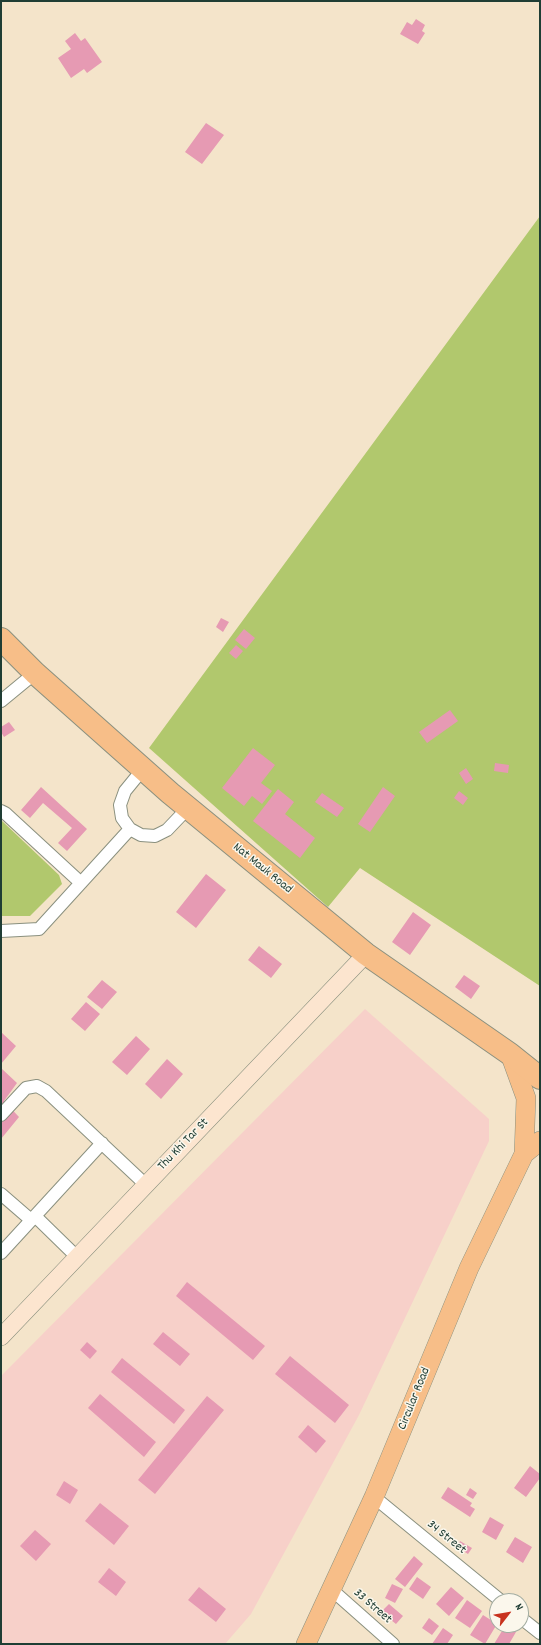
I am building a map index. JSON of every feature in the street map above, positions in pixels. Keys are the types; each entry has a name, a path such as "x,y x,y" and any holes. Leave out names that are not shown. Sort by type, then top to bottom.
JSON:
{"highway":[{"name":"Nat Mauk Road","path":"1,639 35,673 188,808 366,954 510,1054 540,1078"}],"main road":[{"path":"510,1054 526,1098 524,1154"},
{"path":"524,1154 540,1141"},
{"name":"Circular Road","path":"306,1644 374,1497 469,1268 524,1154"}],"street":[{"path":"1,701 35,673"},
{"path":"143,769 125,791 120,805 122,818 130,829 141,835 154,836 166,830 188,808"},
{"path":"1,810 81,883"},
{"path":"1,931 39,929 130,829"},
{"name":"Thu Khi Tar St","path":"1,1337 366,954"},
{"path":"1,1115 26,1088 37,1086 46,1091 146,1185"},
{"path":"1,1253 102,1142"},
{"path":"1,1194 33,1218 77,1257"},
{"name":"34 Street","path":"374,1497 491,1593"},
{"name":"33 Street","path":"332,1590 394,1644"},
{"path":"529,1624 540,1633"}],"shaded area":[{"path":"365,1009 489,1119 489,1141 359,1415 251,1614 225,1644 1,1644 1,1376"}],"green space":[{"path":"540,216 540,986 360,868 328,907 149,748"},
{"path":"1,820 59,875 62,884 30,916 1,916"}],"building":[{"path":"416,19 425,25 422,31 425,33 418,44 400,34 407,22 412,25"},
{"path":"75,33 81,41 85,38 102,62 87,73 84,69 71,78 58,58 71,49 65,41"},
{"path":"206,123 224,135 202,164 185,152"},
{"path":"221,618 229,622 223,632 216,627"},
{"path":"244,629 255,638 246,649 235,640"},
{"path":"236,645 243,651 236,659 229,653"},
{"path":"450,710 458,721 427,743 419,732"},
{"path":"9,722 15,730 4,737 1,732 1,727"},
{"path":"253,748 275,765 261,783 272,791 262,804 252,796 244,806 222,788"},
{"path":"495,763 509,765 508,773 494,771"},
{"path":"466,768 473,779 466,784 459,773"},
{"path":"41,787 87,829 67,851 58,843 72,828 43,803 30,818 21,810"},
{"path":"383,787 395,796 370,832 358,824"},
{"path":"278,789 294,802 285,814 315,838 300,858 253,821"},
{"path":"459,791 468,798 463,805 454,798"},
{"path":"322,793 344,808 337,817 315,802"},
{"path":"206,874 226,890 196,928 176,912"},
{"path":"413,912 431,925 410,955 392,942"},
{"path":"259,946 282,964 271,978 248,960"},
{"path":"464,975 480,986 471,999 455,987"},
{"path":"102,980 117,992 102,1009 87,997"},
{"path":"86,1002 100,1014 85,1031 71,1019"},
{"path":"1,1032 16,1046 1,1064"},
{"path":"136,1036 150,1049 127,1075 112,1062"},
{"path":"167,1059 183,1074 161,1099 145,1084"},
{"path":"1,1068 17,1083 4,1101 19,1117 1,1139"},
{"path":"187,1282 265,1346 253,1360 176,1296"},
{"path":"163,1332 190,1354 180,1366 153,1344"},
{"path":"87,1342 97,1351 90,1359 80,1350"},
{"path":"290,1356 349,1405 335,1423 275,1374"},
{"path":"122,1358 185,1410 174,1424 111,1372"},
{"path":"100,1394 156,1442 144,1457 88,1408"},
{"path":"207,1396 224,1410 155,1494 138,1480"},
{"path":"308,1425 326,1441 316,1453 298,1437"},
{"path":"530,1466 540,1474 540,1478 526,1497 514,1488"},
{"path":"64,1481 78,1490 70,1504 56,1495"},
{"path":"448,1487 472,1503 470,1506 475,1509 470,1517 441,1498"},
{"path":"470,1488 477,1493 473,1499 466,1495"},
{"path":"100,1503 129,1526 114,1545 85,1521"},
{"path":"490,1517 504,1525 496,1540 482,1532"},
{"path":"35,1530 51,1544 36,1561 20,1546"},
{"path":"515,1537 532,1547 523,1563 506,1552"},
{"path":"460,1541 472,1548 468,1554 457,1547"},
{"path":"414,1556 423,1564 405,1587 395,1579"},
{"path":"109,1568 126,1582 116,1596 98,1582"},
{"path":"417,1577 431,1587 423,1599 409,1589"},
{"path":"392,1584 403,1589 395,1603 385,1598"},
{"path":"199,1587 226,1609 216,1622 188,1600"},
{"path":"451,1587 464,1598 449,1616 436,1604"},
{"path":"467,1600 482,1611 470,1628 455,1618"},
{"path":"389,1604 403,1616 396,1624 381,1612"},
{"path":"483,1615 489,1619 489,1633 492,1633 485,1644 470,1635"},
{"path":"429,1618 439,1626 432,1635 422,1628"},
{"path":"443,1628 453,1635 447,1644 432,1644"},
{"path":"501,1633 515,1633 509,1644 494,1644"}]}
